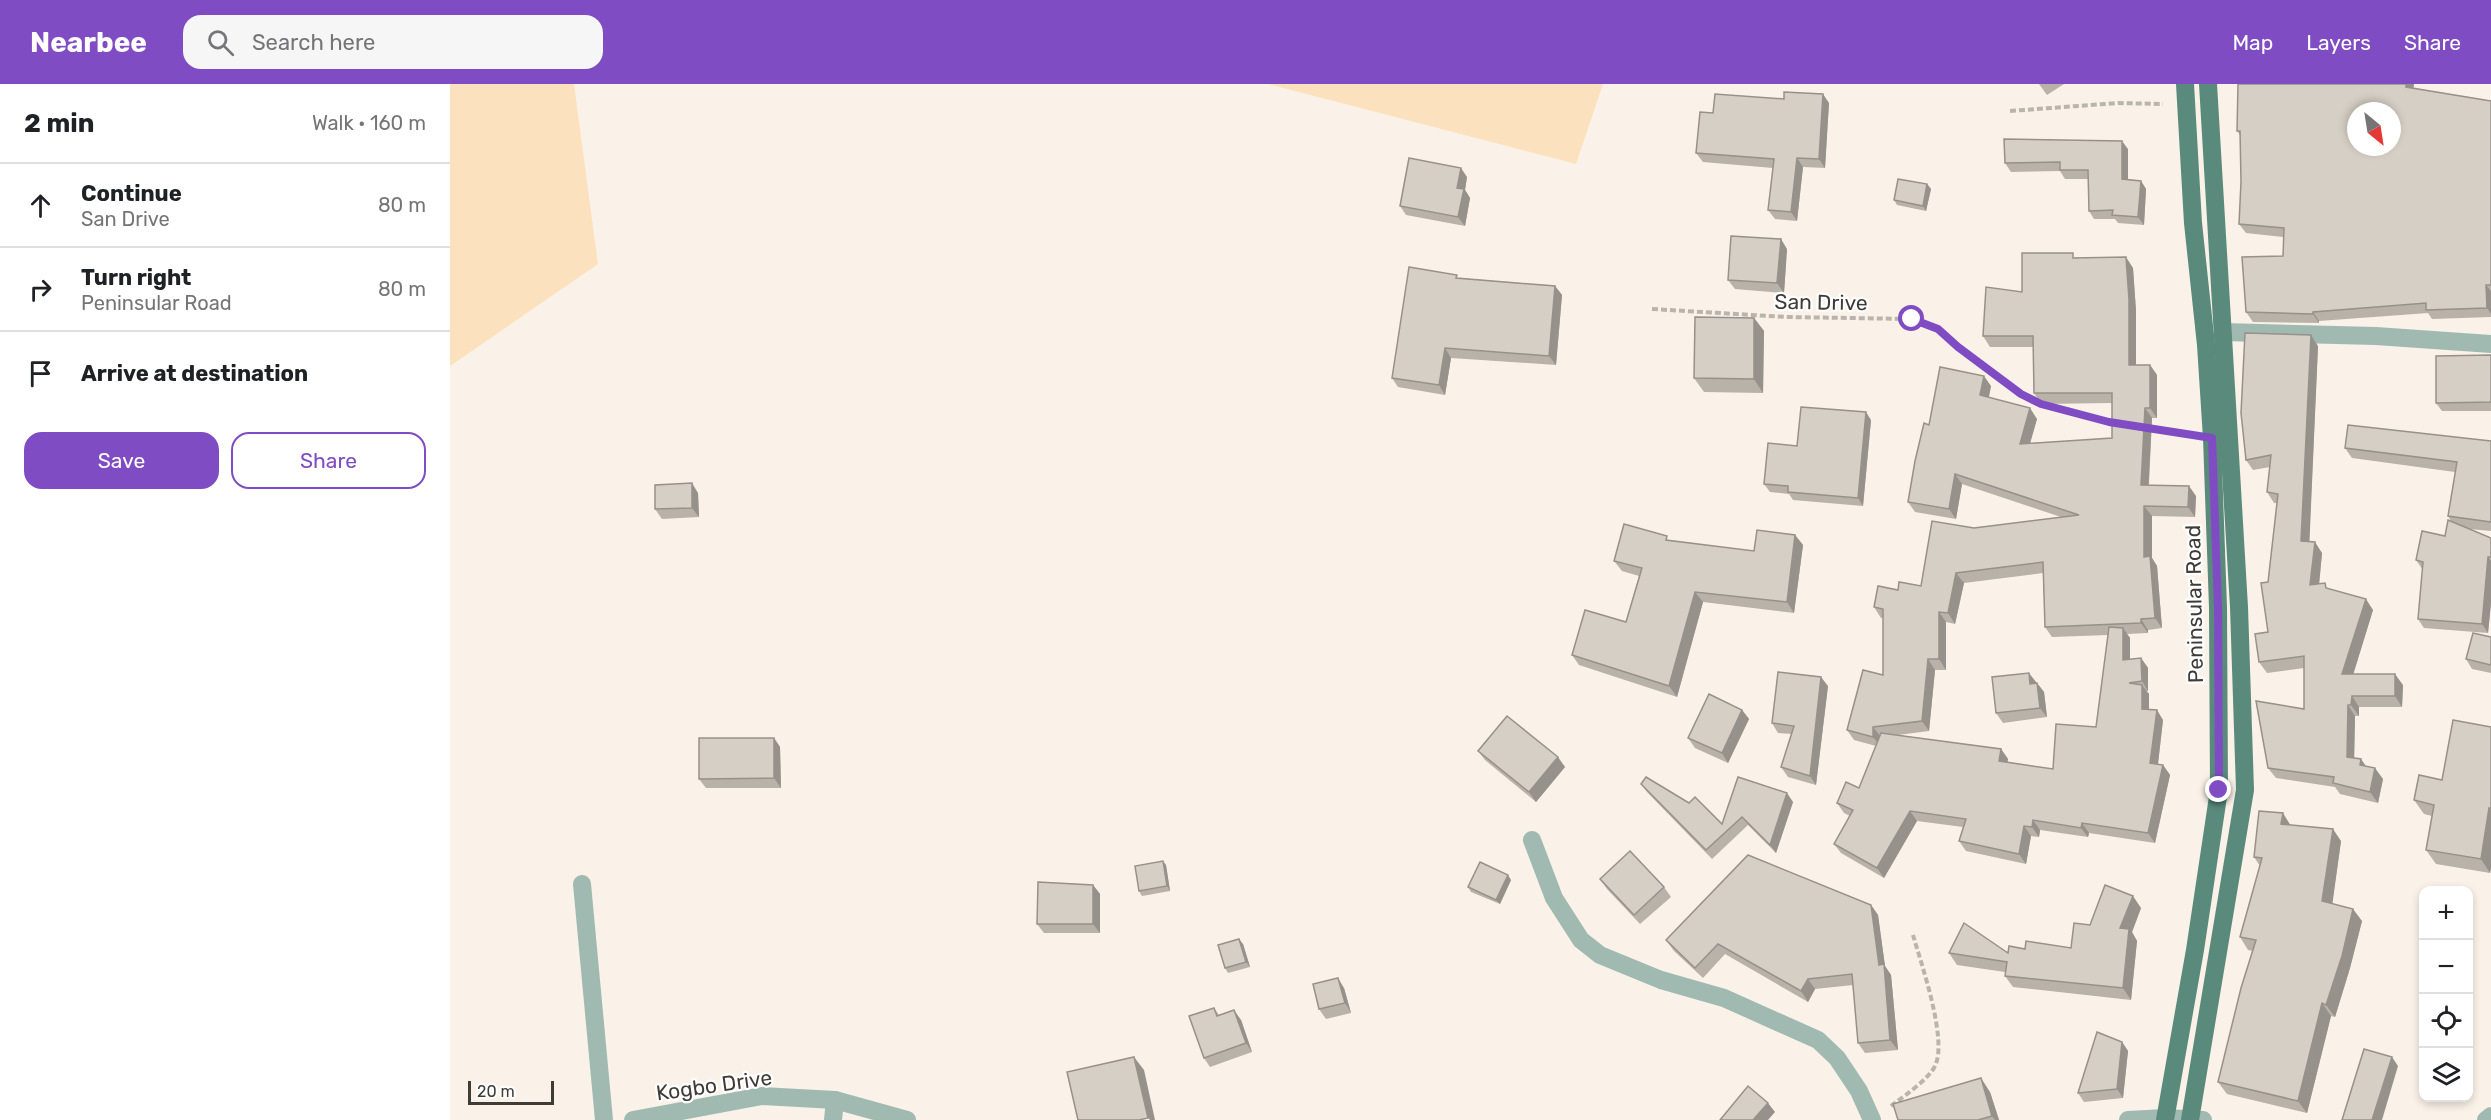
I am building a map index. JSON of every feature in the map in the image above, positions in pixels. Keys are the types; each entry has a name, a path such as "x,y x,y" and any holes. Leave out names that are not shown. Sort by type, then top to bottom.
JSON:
{"main road":[{"name":"Peninsular Road","path":"2165,1119 2195,950 2219,790 2218,607 2212,438 2206,345 2193,224 2188,104 2185,84"},
{"name":"Peninsular Road","path":"2194,1119 2245,790 2239,607 2208,84"}],"street":[{"path":"2223,332 2376,336 2491,344"},
{"path":"1532,840 1554,898 1569,925 1581,940 1600,955 1661,980 1724,998 1818,1040 1837,1058 1859,1091 1872,1120"},
{"path":"582,884 604,1120"},
{"name":"Kogbo Drive","path":"633,1120 762,1096 835,1100 907,1120"},
{"path":"833,1120 835,1100"},
{"path":"2486,1120 2491,1116"},
{"path":"2128,1120 2194,1119"}],"path":[{"path":"2010,111 2118,103 2188,104"},
{"name":"San Drive","path":"1652,309 1786,317 1912,319 1938,329 1958,347 2021,394 2041,404 2119,424"},
{"path":"2140,427 2212,438"},
{"path":"1890,1107 1915,1088 1936,1065 1939,1034 1914,935"}],"shaded area":[{"path":"450,84 574,84 598,264 450,366"},
{"path":"1268,84 1603,84 1576,164"}],"building":[{"path":"2238,84 2406,84 2406,87 2491,101 2491,285 2486,285 2487,308 2426,310 2426,303 2313,312 2313,314 2246,312 2242,257 2283,256 2284,228 2239,224 2240,131 2237,131"},
{"path":"1784,92 1823,94 1819,159 1797,158 1791,212 1768,210 1774,159 1696,153 1700,112 1713,113 1715,94 1784,99"},
{"path":"2004,139 2122,141 2122,179 2141,181 2138,217 2112,215 2113,210 2089,211 2088,170 2060,170 2060,162 2005,163"},
{"path":"1409,158 1461,168 1457,188 1464,189 1458,217 1400,206"},
{"path":"1898,179 1927,184 1923,206 1894,200"},
{"path":"1731,236 1781,239 1777,283 1728,280"},
{"path":"2022,253 2073,253 2073,258 2126,257 2129,300 2129,365 2150,365 2150,408 2145,408 2141,485 2189,486 2188,507 2144,506 2144,557 2150,556 2155,618 2141,619 2141,623 2045,627 2043,562 1956,573 1948,613 1939,612 1939,659 1928,659 1922,721 1873,727 1873,737 1847,730 1863,670 1883,675 1883,609 1874,607 1878,586 1898,590 1899,582 1921,586 1932,521 1974,528 2079,515 1955,474 1949,509 1908,502 1924,423 1929,425 1940,367 1984,376 1980,395 2030,408 2020,444 2112,438 2112,393 2034,393 2033,336 1983,336 1986,287 2022,292"},
{"path":"1409,267 1457,275 1456,278 1555,286 1549,356 1445,348 1439,385 1392,378"},
{"path":"1695,317 1754,318 1754,379 1694,378"},
{"path":"2245,333 2311,335 2301,541 2315,542 2310,585 2325,583 2326,588 2366,599 2342,674 2395,674 2395,696 2352,696 2351,705 2348,705 2347,757 2361,759 2360,765 2375,768 2370,792 2333,783 2334,777 2268,768 2256,701 2304,709 2304,656 2259,662 2255,634 2268,632 2261,583 2268,582 2278,494 2267,492 2271,455 2246,460 2241,413"},
{"path":"2491,355 2491,402 2436,403 2436,356"},
{"path":"1801,407 1866,412 1858,498 1788,492 1788,486 1764,484 1768,443 1797,446"},
{"path":"2348,425 2491,441 2491,522 2448,516 2457,462 2345,448"},
{"path":"692,483 692,508 655,509 655,485"},
{"path":"2448,520 2491,538 2491,557 2488,557 2482,624 2418,619 2423,562 2416,560 2422,531 2445,536"},
{"path":"1624,524 1667,536 1666,540 1754,551 1757,530 1795,535 1787,602 1695,592 1669,686 1572,655 1585,610 1626,622 1642,568 1614,561"},
{"path":"2109,627 2123,628 2123,660 2141,658 2142,681 2129,683 2142,685 2142,709 2157,710 2150,763 2163,765 2148,833 2082,823 2081,828 2033,820 2032,827 2024,826 2019,854 1959,841 1966,819 1910,811 1877,868 1834,844 1853,810 1837,803 1846,782 1859,788 1881,733 2001,749 1999,761 2053,769 2056,724 2096,727"},
{"path":"2473,633 2491,637 2491,665 2466,659"},
{"path":"1778,672 1821,677 1810,776 1781,767 1794,726 1772,723"},
{"path":"2029,673 2030,684 2037,683 2040,708 1996,713 1992,677"},
{"path":"1709,694 1742,710 1722,753 1688,738"},
{"path":"1507,716 1558,757 1529,792 1478,751"},
{"path":"2453,720 2491,727 2491,809 2489,808 2481,859 2426,850 2434,805 2414,800 2419,775 2442,780"},
{"path":"699,738 774,738 774,778 699,779"},
{"path":"1646,777 1689,803 1695,797 1722,824 1738,777 1787,793 1770,845 1742,817 1706,850 1641,784"},
{"path":"2259,811 2283,813 2281,824 2333,829 2322,901 2353,909 2342,956 2326,1005 2322,1003 2298,1101 2218,1082 2241,988 2256,940 2240,937 2262,858 2254,857"},
{"path":"1630,851 1664,887 1634,915 1600,879"},
{"path":"1748,855 1871,905 1879,965 1884,964 1890,1040 1858,1043 1852,974 1808,979 1801,991 1718,944 1695,968 1666,940"},
{"path":"1163,861 1167,886 1139,891 1135,866"},
{"path":"1480,862 1508,875 1496,900 1468,887"},
{"path":"1038,882 1093,885 1093,924 1037,924"},
{"path":"2105,885 2133,896 2120,928 2129,929 2123,988 2005,976 2007,962 1949,953 1964,923 2008,953 2009,946 2025,949 2026,941 2071,948 2074,923 2090,925"},
{"path":"1239,939 1246,962 1225,968 1218,945"},
{"path":"1338,978 1345,1003 1319,1009 1313,984"},
{"path":"1214,1008 1217,1016 1234,1010 1246,1043 1204,1058 1189,1016"},
{"path":"2097,1032 2122,1042 2117,1089 2078,1093"},
{"path":"2364,1049 2392,1057 2372,1120 2342,1120"},
{"path":"1134,1057 1148,1118 1078,1120 1067,1072"},
{"path":"1981,1078 1992,1116 1978,1120 1898,1120 1893,1104"},
{"path":"1748,1086 1768,1103 1753,1120 1720,1120"}],"route":[{"path":"1912,319 1938,329 1958,347 2021,394 2041,404 2109,422 2212,438 2218,607 2219,790"}]}
